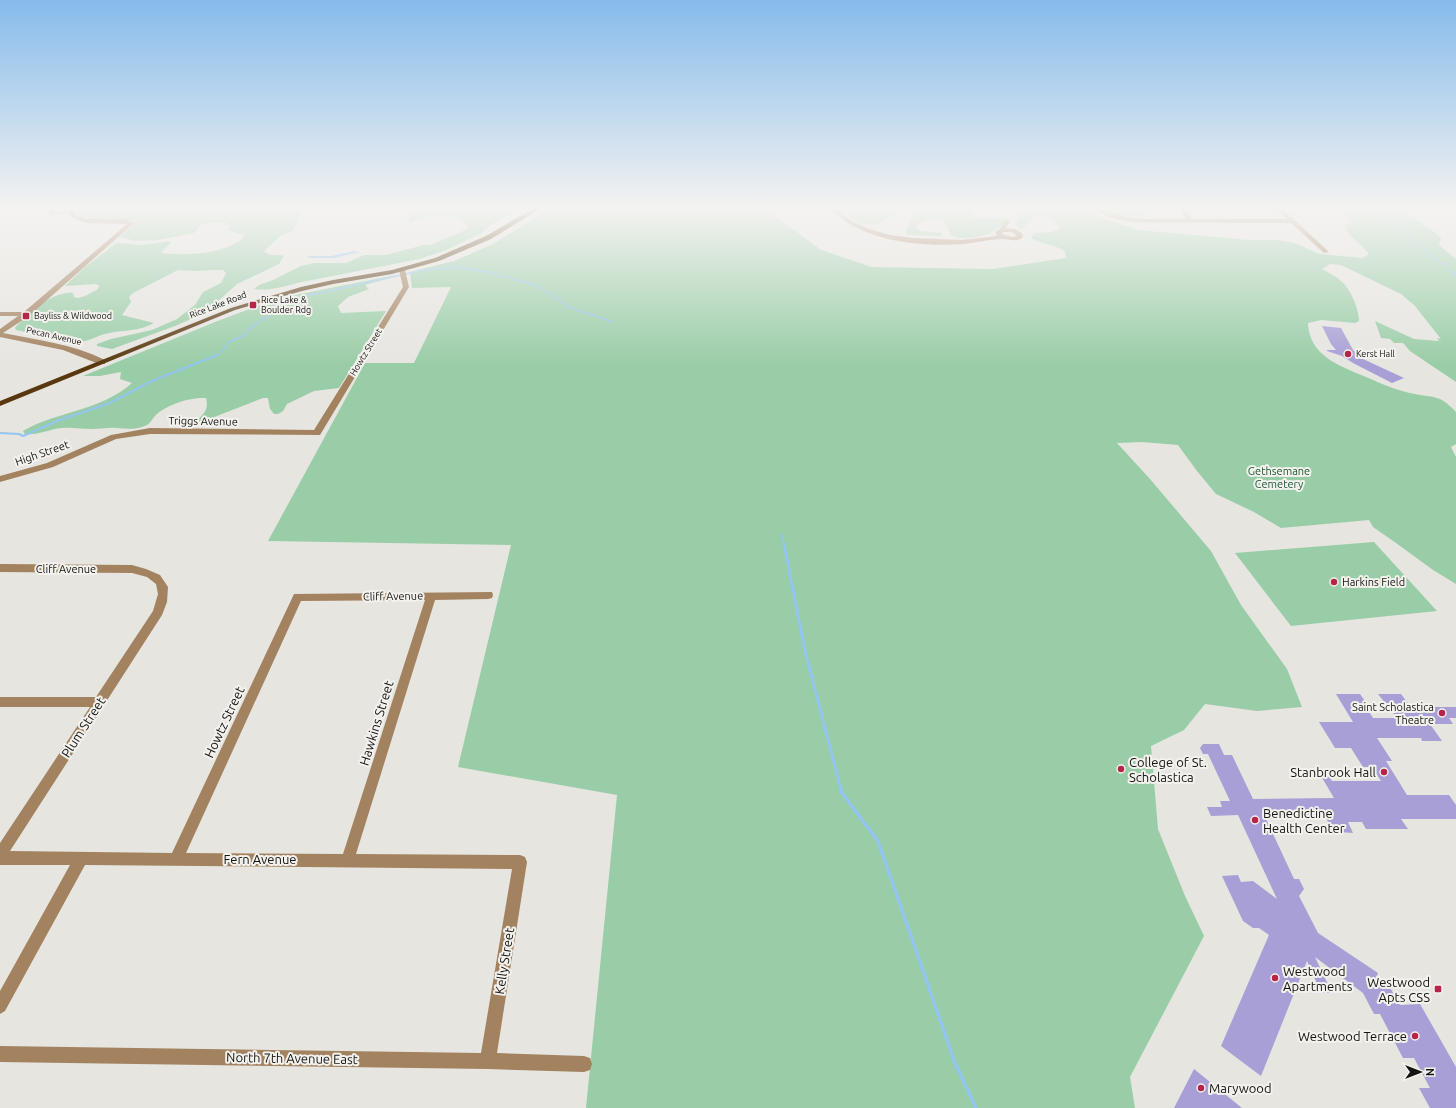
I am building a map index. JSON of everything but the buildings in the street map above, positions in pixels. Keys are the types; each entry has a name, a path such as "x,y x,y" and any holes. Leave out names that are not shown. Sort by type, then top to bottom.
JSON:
{"main road":[{"name":"Rice Lake Road","path":"0,404 233,309 324,284 402,270 431,261"}],"street":[{"path":"0,334 26,314 87,261"},
{"name":"Howtz Street","path":"317,433 406,287 402,270"},
{"path":"0,314 26,314"},
{"name":"Pecan Avenue","path":"0,334 74,350 90,355 102,362"},
{"name":"Triggs Avenue","path":"91,447 114,437 150,431 317,433"},
{"name":"High Street","path":"0,479 50,465 91,447"},
{"name":"Cliff Avenue","path":"0,568 132,569 145,572 155,577 162,583 164,597"},
{"name":"Cliff Avenue","path":"298,597 488,594"},
{"name":"Hawkins Street","path":"348,860 431,596"},
{"name":"Plum Street","path":"0,856 158,612 164,597"},
{"name":"Howtz Street","path":"176,859 298,597"},
{"path":"0,702 99,702"},
{"name":"Fern Avenue","path":"0,856 82,859 520,862"},
{"path":"0,1006 82,859"},
{"name":"Kelly Street","path":"488,1061 520,862"},
{"name":"North 7th Avenue East","path":"0,1054 488,1061 584,1064"}],"green space":[{"path":"93,261 281,261 279,264 237,284 205,313 175,326 112,349 97,346 97,344 111,339 152,330 177,319 195,305 203,292 221,283 226,273 223,270 178,270 133,293 129,297 131,302 122,315 154,323 143,328 109,333 79,342 16,330 15,328 27,316 49,299 65,293 73,293 74,297 78,298 98,289 99,285 95,284 65,286"},
{"path":"351,261 410,261 276,288 254,289 259,285 273,280 301,266 315,263 346,263"},
{"name":"Gethsemane Cemetery","path":"454,261 853,261 872,267 993,269 1048,261 1456,261 1456,382 1410,351 1403,343 1394,343 1390,339 1381,338 1375,321 1414,339 1439,341 1437,338 1441,339 1415,306 1401,294 1341,265 1330,264 1322,269 1337,278 1348,289 1356,305 1359,321 1355,323 1321,320 1308,323 1314,344 1320,352 1336,364 1396,389 1442,400 1456,412 1456,444 1451,447 1456,457 1456,584 1433,570 1373,527 1369,520 1281,528 1254,512 1216,494 1178,445 1142,442 1117,443 1150,479 1211,551 1241,605 1287,669 1302,707 1257,711 1205,704 1184,730 1151,746 1158,829 1185,896 1204,936 1130,1077 1135,1108 586,1108 617,795 458,767 511,545 268,541 365,363 414,363 451,287 412,288 410,272"},
{"path":"397,276 365,285 369,289 348,297 338,306 341,313 386,311 339,388 314,391 287,404 283,411 278,414 274,414 270,409 268,398 263,398 204,421 195,422 203,414 207,406 206,398 200,398 180,402 167,407 156,415 148,424 140,428 61,428 29,434 25,434 23,431 36,424 107,400 132,383 120,379 121,372 100,376 83,376 260,305 300,294"},
{"name":"Harkins Field","path":"1374,542 1437,611 1291,626 1235,553"}],"waterway":[{"path":"1439,261 1456,276"},
{"path":"216,356 229,342 245,335 251,327 273,313 272,307 284,301 419,271 456,267 487,272 538,286 569,307 613,322"},
{"path":"0,433 19,434 23,436 57,421 110,403 152,381 217,355"},
{"path":"782,535 784,545"},
{"path":"784,544 805,651 841,790"},
{"path":"841,789 842,793 878,841 955,1063 976,1108"}],"place":[{"name":"Rice Lake & Boulder Rdg","path":"253,305"},
{"name":"Bayliss & Wildwood","path":"26,316"},
{"name":"Kerst Hall","path":"1348,354"},
{"name":"Harkins Field","path":"1334,582"},
{"name":"Saint Scholastica Theatre","path":"1442,713"},
{"name":"College of St. Scholastica","path":"1121,769"},
{"name":"Stanbrook Hall","path":"1384,772"},
{"name":"Benedictine Health Center","path":"1255,820"},
{"name":"Westwood Apartments","path":"1275,978"},
{"name":"Westwood Apts CSS","path":"1438,989"},
{"name":"Westwood Terrace","path":"1415,1036"},
{"name":"Marywood","path":"1201,1088"}]}
